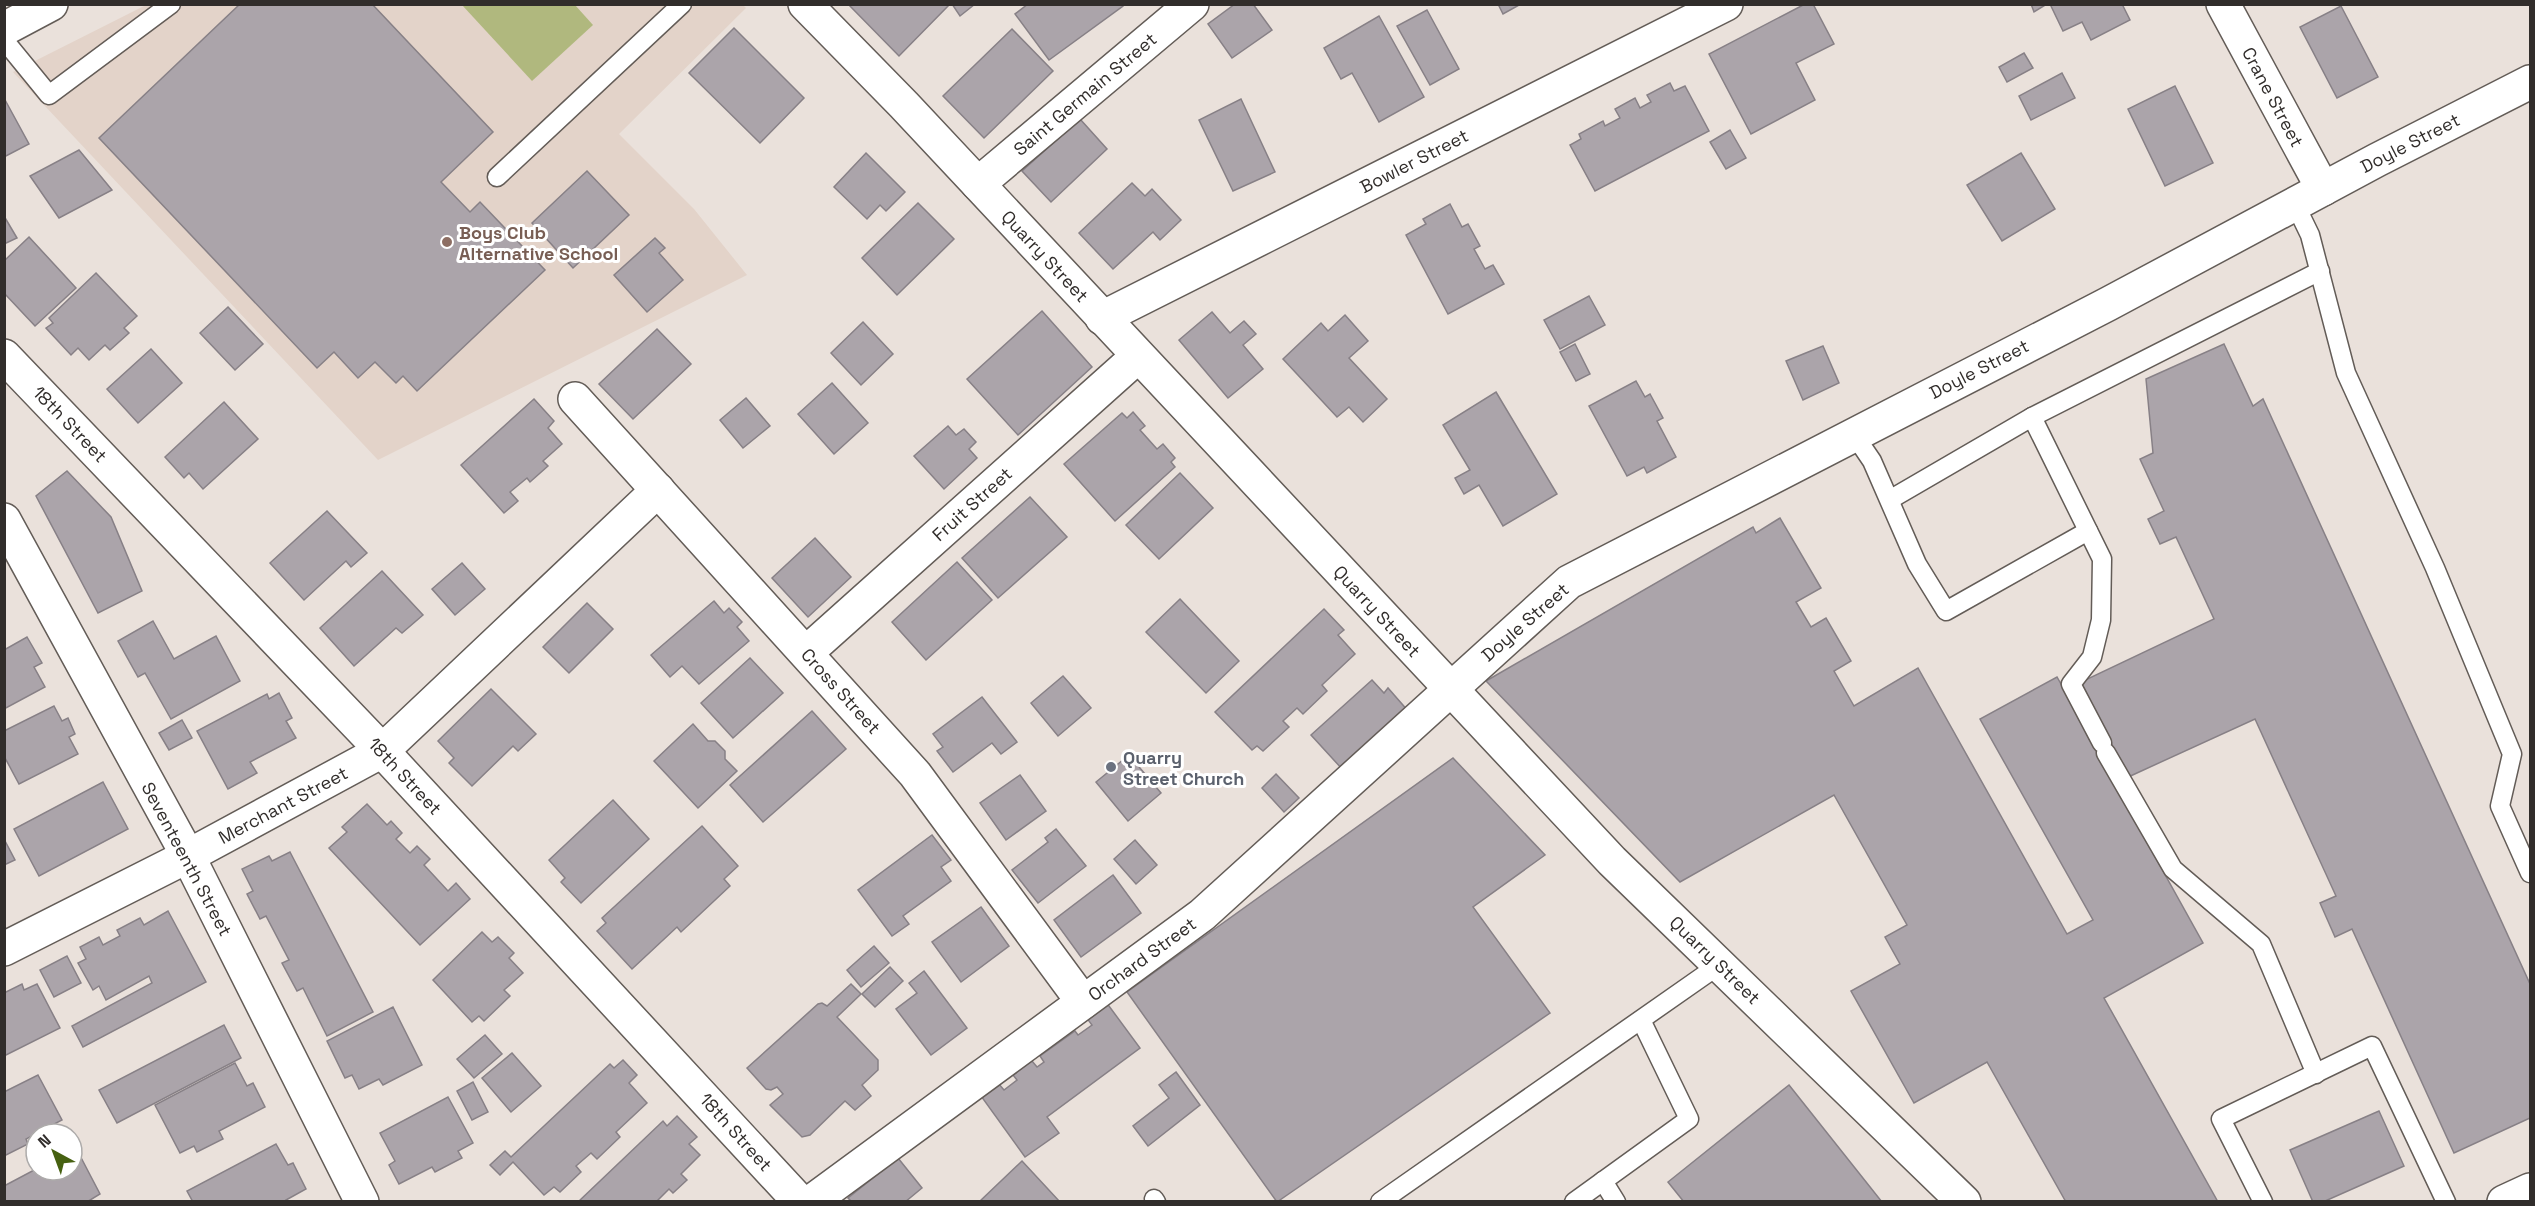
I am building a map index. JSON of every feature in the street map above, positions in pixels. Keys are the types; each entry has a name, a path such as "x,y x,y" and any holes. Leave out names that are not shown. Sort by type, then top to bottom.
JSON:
{"street":[{"path":"4,29 51,4"},
{"name":"Quarry Street","path":"805,4 864,62 1612,861 1964,1202"},
{"name":"Saint Germain Street","path":"978,184 1192,4"},
{"name":"Bowler Street","path":"1102,318 1726,4"},
{"name":"Crane Street","path":"2223,4 2309,196"},
{"name":"Doyle Street","path":"1450,688 1569,582 2108,304 2309,196 2530,82"},
{"name":"18th Street","path":"4,356 382,751 800,1202"},
{"name":"Fruit Street","path":"807,652 1138,356"},
{"name":"Cross Street","path":"575,399 807,652 915,774 1083,1002"},
{"name":"Merchant Street","path":"4,949 188,856 382,751 658,490"},
{"name":"Seventeenth Street","path":"4,520 188,856 362,1202"},
{"name":"Orchard Street","path":"811,1202 1202,915 1450,688"},
{"path":"2504,1202 2530,1190"}],"lane":[{"path":"4,40 49,95 171,4"},
{"path":"497,177 682,4"},
{"path":"2309,196 2310,235 2346,373 2434,568 2512,754 2500,806 2530,873"},
{"path":"1891,499 2032,417 2320,272"},
{"path":"2032,417 2102,559 2101,620 2092,657 2071,684 2104,748 2173,869 2261,944 2316,1074"},
{"path":"1854,433 1872,461 1891,499 1917,564 1946,611 2088,531"},
{"path":"1380,1202 1719,965"},
{"path":"1574,1202 1689,1119 1641,1020"},
{"path":"2263,1202 2221,1119 2372,1046 2446,1202"},
{"path":"1603,1181 1616,1202"}],"shaded area":[{"name":"Boys Club Alternative School","path":"146,5 743,5 746,8 619,134 694,209 747,275 378,460 13,72"}],"green space":[{"path":"462,5 575,5 593,25 532,81"}],"building":[{"path":"240,4 372,4 493,132 441,182 470,212 480,202 545,270 417,391 403,376 396,383 375,362 358,378 334,352 317,368 99,138"},
{"path":"848,4 950,4 899,56"},
{"path":"952,4 975,4 960,16"},
{"path":"1028,4 1123,4 1123,6 1049,60 1015,14"},
{"path":"1235,4 1253,4 1272,30 1232,58 1208,24"},
{"path":"1498,4 1521,4 1503,14"},
{"path":"1805,4 1813,4 1834,44 1796,63 1815,100 1751,134 1709,54"},
{"path":"2031,4 2047,4 2034,12"},
{"path":"2050,4 2122,4 2130,20 2091,40 2082,22 2063,31"},
{"path":"2341,6 2378,77 2337,98 2300,27"},
{"path":"1427,10 1459,69 1430,85 1397,26"},
{"path":"1379,16 1424,97 1379,122 1352,73 1341,79 1324,48"},
{"path":"734,28 804,98 760,143 689,73"},
{"path":"1012,29 1053,71 984,138 943,96"},
{"path":"2024,53 2033,68 2007,82 1999,67"},
{"path":"2062,73 2075,98 2031,120 2019,96"},
{"path":"1670,83 1674,91 1685,86 1709,131 1595,191 1570,145 1581,139 1579,134 1603,121 1605,126 1620,118 1615,109 1635,98 1640,108 1651,102 1647,95"},
{"path":"2175,86 2213,163 2165,186 2128,109"},
{"path":"4,98 29,144 4,157"},
{"path":"1241,99 1275,172 1233,191 1199,120"},
{"path":"1080,119 1107,149 1051,202 1022,171"},
{"path":"1730,130 1746,158 1726,169 1710,142"},
{"path":"79,150 112,190 59,218 30,176"},
{"path":"866,153 905,192 886,211 880,205 867,219 834,187"},
{"path":"2021,153 2055,209 2002,241 1967,185"},
{"path":"587,171 629,215 573,268 532,223"},
{"path":"1132,183 1145,196 1152,189 1181,220 1160,240 1153,232 1113,269 1079,233"},
{"path":"918,203 954,239 897,295 862,258"},
{"path":"1450,204 1462,227 1468,224 1480,246 1474,249 1485,269 1493,265 1504,284 1448,314 1406,235 1426,224 1423,219"},
{"path":"4,216 17,238 4,244"},
{"path":"29,237 76,288 35,326 4,293 4,261"},
{"path":"655,238 665,248 659,253 683,280 647,312 614,275"},
{"path":"96,273 137,316 124,328 129,333 110,350 105,345 89,360 78,348 71,355 46,328 53,323 49,318"},
{"path":"1589,296 1605,325 1560,349 1544,320"},
{"path":"228,307 263,344 235,370 200,333"},
{"path":"1042,311 1092,367 1018,435 967,379"},
{"path":"1212,312 1230,333 1244,321 1256,334 1243,345 1263,369 1228,398 1179,340"},
{"path":"1345,315 1368,341 1349,358 1387,399 1363,422 1349,407 1337,417 1283,359 1321,323 1328,331"},
{"path":"863,322 893,354 861,385 831,353"},
{"path":"657,329 691,364 633,419 599,384"},
{"path":"1575,344 1590,374 1576,381 1560,352"},
{"path":"2224,344 2253,406 2263,399 2530,984 2530,1118 2454,1153 2352,929 2335,937 2320,903 2336,896 2255,719 2126,778 2099,756 2203,943 2104,998 2218,1202 2066,1202 1987,1062 1914,1103 1851,991 1900,964 1885,937 1907,925 1834,795 1680,882 1486,681 1753,527 1756,533 1780,518 1821,588 1796,602 1811,627 1826,618 1851,661 1834,671 1854,706 1918,668 2067,934 2093,920 1980,719 2057,677 2096,746 2109,739 2081,682 2214,619 2176,537 2160,544 2148,519 2164,511 2140,459 2153,453 2146,379"},
{"path":"1823,346 1839,383 1803,400 1786,361"},
{"path":"151,349 182,383 138,423 107,389"},
{"path":"1636,381 1645,397 1650,394 1663,418 1657,421 1676,457 1647,473 1644,467 1627,476 1589,406"},
{"path":"832,383 868,423 834,454 798,414"},
{"path":"1496,392 1557,494 1503,526 1479,485 1464,494 1455,478 1470,470 1443,425"},
{"path":"746,398 770,426 743,448 720,420"},
{"path":"534,399 554,421 548,428 562,444 543,461 548,466 530,482 527,478 510,492 518,501 504,513 461,465"},
{"path":"224,402 258,439 203,489 189,473 184,478 165,457"},
{"path":"1133,412 1145,426 1140,430 1157,449 1163,444 1175,458 1171,462 1175,467 1115,521 1064,464 1122,413 1127,418"},
{"path":"948,426 956,435 964,429 976,442 969,449 977,458 944,489 914,456"},
{"path":"67,471 111,517 142,591 98,613 36,496"},
{"path":"1180,473 1213,508 1159,559 1126,525"},
{"path":"1030,497 1067,537 998,598 962,558"},
{"path":"327,511 367,553 351,567 346,561 304,600 270,563"},
{"path":"815,538 851,577 808,617 772,578"},
{"path":"957,562 992,600 926,660 892,622"},
{"path":"462,563 485,589 455,615 432,589"},
{"path":"382,571 423,615 402,633 396,628 354,666 320,628"},
{"path":"1180,599 1239,661 1206,693 1146,632"},
{"path":"714,601 724,613 729,608 742,622 737,627 749,641 699,684 682,666 670,677 651,655"},
{"path":"587,603 613,629 569,673 543,647"},
{"path":"1324,609 1344,630 1338,635 1355,654 1322,685 1327,691 1303,714 1297,708 1283,721 1289,727 1263,751 1257,746 1252,750 1215,712"},
{"path":"153,621 174,659 216,636 240,681 171,719 145,673 138,677 118,641"},
{"path":"27,637 42,663 34,667 45,687 4,709 4,650"},
{"path":"750,658 783,693 733,738 701,703"},
{"path":"1063,676 1091,708 1058,736 1031,703"},
{"path":"1372,680 1384,693 1388,688 1409,712 1343,770 1311,735"},
{"path":"491,689 536,734 518,751 513,746 472,786 449,763 454,758 438,741"},
{"path":"279,693 292,718 286,721 296,738 250,762 257,773 228,789 197,731 267,694 269,699"},
{"path":"982,697 1017,742 1001,754 992,743 953,772 937,751 943,747 933,734"},
{"path":"54,706 62,721 68,718 75,734 69,737 78,754 19,784 4,756 4,731"},
{"path":"812,711 846,749 763,822 730,785"},
{"path":"182,720 192,738 169,750 159,733"},
{"path":"693,724 708,741 715,741 725,751 725,759 737,771 698,808 654,761"},
{"path":"1129,755 1161,793 1128,821 1096,782"},
{"path":"1453,758 1545,855 1473,907 1550,1013 1277,1202 1127,992"},
{"path":"1276,774 1299,798 1284,812 1262,788"},
{"path":"1020,775 1046,811 1006,840 980,803"},
{"path":"103,782 128,829 39,876 14,829"},
{"path":"613,800 649,839 581,903 561,882 565,878 549,860"},
{"path":"367,804 387,825 391,821 402,833 396,839 410,853 417,846 430,859 424,865 448,891 456,883 470,899 420,945 329,848 347,832 342,827"},
{"path":"702,826 738,866 724,879 730,886 681,932 677,927 632,969 597,931 606,923 602,918"},
{"path":"1056,829 1086,866 1038,903 1012,870 1048,842 1045,838"},
{"path":"932,835 951,860 941,867 951,881 903,916 909,924 892,936 858,890"},
{"path":"4,839 15,860 4,865"},
{"path":"1135,840 1157,865 1136,884 1114,859"},
{"path":"290,852 373,1012 327,1036 303,988 297,991 282,963 289,960 266,916 260,919 247,894 253,891 242,869 269,856 272,861"},
{"path":"1113,875 1141,913 1081,957 1054,920"},
{"path":"981,907 1009,946 961,982 932,942"},
{"path":"168,911 206,982 83,1047 72,1026 152,983 149,976 106,1000 99,986 93,990 78,963 86,959 80,947 99,937 103,945 120,936 117,930 140,918 144,925"},
{"path":"482,932 492,942 498,937 514,953 509,958 523,973 504,990 510,996 484,1021 479,1016 472,1022 433,980"},
{"path":"874,946 889,963 861,987 847,970"},
{"path":"67,956 81,983 54,997 40,970"},
{"path":"890,967 903,981 875,1007 862,994"},
{"path":"924,971 967,1028 931,1055 896,1009 917,993 909,983"},
{"path":"22,984 24,990 37,984 60,1028 4,1056 4,993"},
{"path":"851,984 861,994 837,1017 878,1060 878,1070 862,1085 871,1096 855,1110 845,1101 810,1135 802,1137 770,1105 783,1094 777,1087 771,1090 766,1089 747,1068 818,1004 822,1003 827,1006"},
{"path":"1106,1002 1140,1048 1047,1117 1059,1133 1025,1157 981,1096 998,1083 1004,1090 1017,1080 1013,1075 1032,1061 1037,1067 1044,1062 1040,1056 1075,1031 1078,1035 1092,1025 1086,1017"},
{"path":"393,1007 422,1065 383,1085 379,1079 359,1089 352,1075 345,1078 327,1041"},
{"path":"224,1025 241,1058 117,1123 99,1090"},
{"path":"485,1035 502,1054 474,1078 457,1059"},
{"path":"512,1053 541,1086 511,1112 482,1078"},
{"path":"623,1060 637,1075 629,1083 647,1103 616,1132 620,1137 597,1159 591,1153 576,1166 581,1172 560,1192 554,1187 544,1195 513,1162 500,1175 490,1165 505,1151 511,1157 610,1064 614,1068"},
{"path":"235,1063 247,1086 253,1083 265,1107 219,1131 223,1139 197,1152 194,1146 180,1153 155,1105"},
{"path":"1176,1072 1200,1105 1148,1146 1133,1126 1169,1098 1159,1085"},
{"path":"38,1075 62,1120 24,1122 24,1146 4,1156 4,1092"},
{"path":"473,1082 488,1112 472,1120 457,1091"},
{"path":"1789,1085 1882,1202 1684,1202 1668,1182"},
{"path":"448,1097 473,1143 458,1151 462,1158 435,1172 432,1167 399,1184 389,1165 395,1161 380,1133"},
{"path":"2379,1111 2404,1166 2323,1202 2313,1202 2290,1150"},
{"path":"677,1116 697,1137 689,1144 700,1155 681,1174 687,1180 673,1193 669,1189 656,1202 578,1202 663,1121 667,1126"},
{"path":"276,1144 288,1165 293,1163 306,1189 286,1200 288,1202 193,1202 187,1191"},
{"path":"898,1158 922,1188 905,1202 852,1202 848,1198"},
{"path":"1022,1161 1060,1202 979,1202"},
{"path":"84,1163 100,1194 87,1202 4,1202 4,1186 24,1175 24,1182 84,1182"}],"place":[{"name":"Boys Club Alternative School","path":"447,242"},
{"name":"Quarry Street Church","path":"1111,767"}]}
